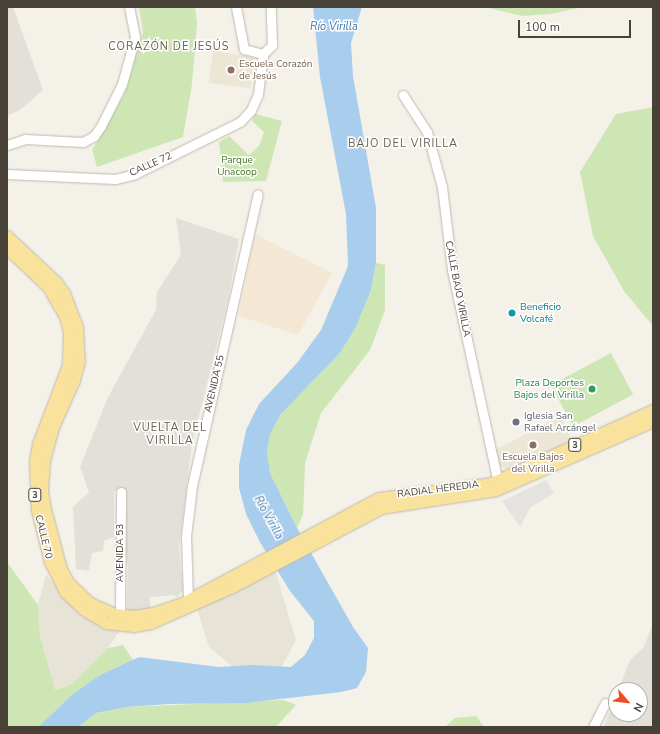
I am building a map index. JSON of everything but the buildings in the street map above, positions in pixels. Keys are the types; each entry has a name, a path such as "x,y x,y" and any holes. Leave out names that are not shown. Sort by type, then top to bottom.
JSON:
{"main road":[{"name":"CALLE 70","path":"7,236 56,282 64,293 77,327 79,361 50,438 42,474 45,508 61,569 73,588 90,603 120,615 134,616 153,613 229,583"},
{"name":"CALLE 70","path":"7,248 53,293 65,316 69,332 68,365 38,444 34,478 37,510 50,562 59,584 75,602 95,617 106,623 134,626 152,623 184,611 229,583"},
{"name":"RADIAL HEREDIA","path":"498,485 653,410"},
{"name":"RADIAL HEREDIA","path":"229,583 393,495 498,485 653,421"}],"street":[{"path":"7,145 24,139 83,142 94,136 101,126 122,84 135,36 129,7"},
{"path":"236,7 244,49 263,54 272,45 271,7"},
{"name":"CALLE 72","path":"7,174 121,178 133,175 240,122 251,110 258,94 263,54"},
{"name":"CALLE BAJO VIRILLA","path":"403,94 427,132 442,187 452,270 498,485"},
{"name":"AVENIDA 55","path":"188,599 186,536 192,486 258,194"},
{"name":"AVENIDA 53","path":"120,615 122,492"},
{"path":"593,727 605,702"}],"shaded area":[{"path":"7,7 13,7 43,90 20,110 7,116"},
{"name":"Escuela Corazón de Jesús","path":"213,51 255,57 250,89 209,83"},
{"path":"176,218 239,239 228,300 192,444 179,548 183,590 176,598 175,595 150,597 150,609 127,613 128,566 121,514 125,489 114,491 114,537 104,541 103,551 92,553 89,571 76,569 73,507 89,492 80,467 108,397 156,310 157,292 181,255"},
{"path":"255,234 332,273 298,335 239,316"},
{"name":"Escuela Bajos del Virilla","path":"560,416 572,440 508,470 499,465 495,450"},
{"path":"546,480 554,493 530,508 520,527 502,501"},
{"path":"275,570 296,640 282,666 240,673 209,647 197,609"},
{"path":"46,575 74,607 121,629 108,648 72,684 54,690 40,636 38,605"},
{"path":"653,624 653,727 604,727 608,716 608,722 648,722 648,682 621,682 630,660 643,648"}],"green space":[{"path":"139,7 195,7 197,24 192,84 183,137 97,167 92,150 124,95 143,32"},
{"path":"485,7 584,7 550,14 522,16"},
{"path":"653,107 653,326 624,291 593,236 580,172 616,114"},
{"name":"Parque Unacoop","path":"255,114 282,121 266,181 223,182 219,142 229,136 249,155 259,146 264,132 252,121"},
{"path":"376,263 385,265 385,310 370,350 321,413 305,463 303,515 297,528 270,473 267,452 270,434 281,414 340,353 356,327 371,290"},
{"name":"Plaza Deportes Bajos del Virilla","path":"611,353 633,394 573,426 551,385"},
{"path":"7,562 38,605 40,636 55,690 72,684 108,648 123,645 133,660 100,675 73,694 38,727 7,727"},
{"path":"284,700 296,705 276,727 78,727 96,713 127,707"},
{"path":"476,716 484,727 445,727 455,718"}],"water":[{"name":"Río Virilla","path":"313,7 362,7 351,43 353,76 376,208 376,263 371,290 356,327 340,353 281,414 270,434 267,452 270,473 297,528 353,627 368,648 366,672 357,688 341,692 246,703 169,704 127,707 96,713 78,727 38,727 73,694 100,675 139,657 219,667 253,665 291,667 305,655 314,638 314,621 290,591 261,544 246,514 239,488 239,465 246,430 259,404 297,363 321,330 348,266 346,214 320,77"}],"place":[{"name":"Escuela Corazón de Jesús","path":"231,70"},
{"name":"Beneficio Volcafé","path":"512,313"},
{"name":"Plaza Deportes Bajos del Virilla","path":"592,389"},
{"name":"Iglesia San Rafael Arcángel","path":"516,422"},
{"name":"Escuela Bajos del Virilla","path":"533,445"}],"district":[{"name":"CORAZÓN DE JESÚS","path":"169,47"},
{"name":"BAJO DEL VIRILLA","path":"403,144"},
{"name":"VUELTA DEL VIRILLA","path":"170,435"}]}
